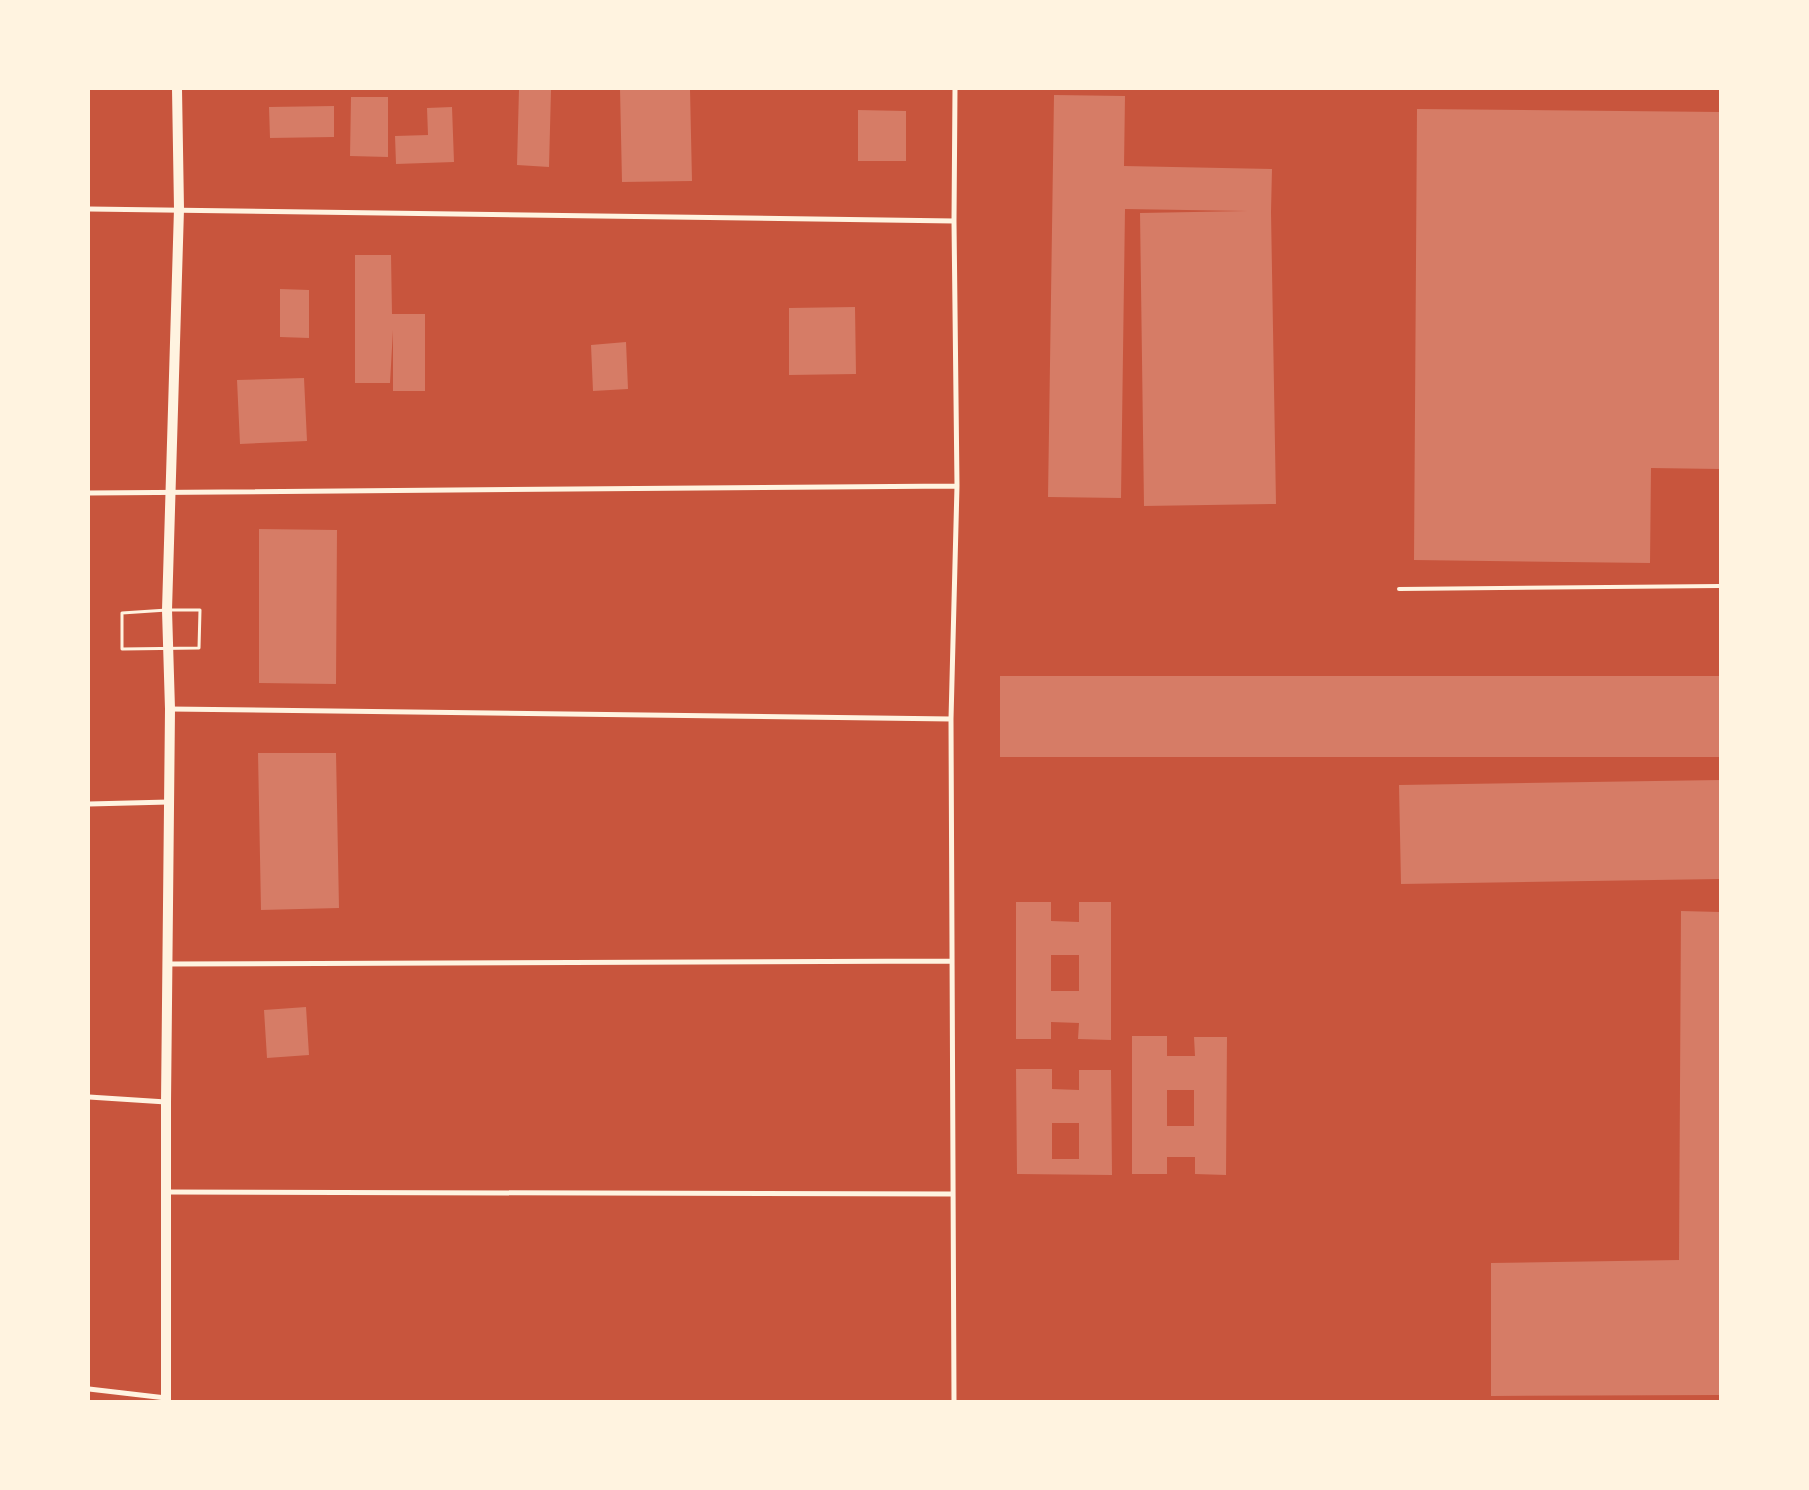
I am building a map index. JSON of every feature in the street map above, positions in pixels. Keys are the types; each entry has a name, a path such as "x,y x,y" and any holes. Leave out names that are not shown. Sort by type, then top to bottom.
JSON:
{"main road":[{"path":"166,1400 166,1102 170,709 167,610 179,209 177,89"}],"street":[{"path":"954,1401 951,719 957,486 954,221 955,89"},
{"path":"89,209 954,221"},
{"path":"89,493 957,486"},
{"path":"170,709 951,719"},
{"path":"89,804 169,802"},
{"path":"168,964 952,961"},
{"path":"89,1097 166,1102"},
{"path":"166,1192 952,1194"},
{"path":"89,1389 166,1400"}],"lane":[{"path":"1399,589 1720,586"}],"path":[{"path":"199,648 200,610"},
{"path":"122,613 122,649"}],"building":[{"path":"519,89 551,90 549,167 517,165"},
{"path":"620,89 690,89 692,181 622,182"},
{"path":"1054,95 1125,96 1124,166 1272,169 1271,212 1276,504 1144,506 1140,213 1247,211 1125,209 1121,498 1048,497"},
{"path":"351,97 388,97 388,157 350,156"},
{"path":"334,106 334,137 270,138 269,107"},
{"path":"452,107 454,162 396,164 395,136 428,135 427,108"},
{"path":"1417,109 1720,112 1720,469 1651,468 1650,563 1414,560"},
{"path":"858,110 906,111 906,161 858,161"},
{"path":"355,255 391,255 392,314 425,314 425,391 393,391 393,330 390,383 355,383"},
{"path":"280,289 309,290 309,338 280,337"},
{"path":"855,307 856,374 789,375 789,308"},
{"path":"626,342 628,389 593,391 591,345"},
{"path":"304,378 307,441 240,444 237,380"},
{"path":"259,529 337,530 336,684 259,683"},
{"path":"1000,676 1720,676 1720,757 1000,757"},
{"path":"258,753 336,753 339,908 261,910"},
{"path":"1720,780 1720,879 1401,884 1399,785"},
{"path":"1016,902 1051,902 1051,921 1079,922 1079,902 1111,902 1111,1040 1078,1039 1079,1023 1051,1022 1051,1039 1016,1039","holes":["1051,955 1079,955 1079,991 1051,991"]},
{"path":"1681,911 1720,912 1720,1395 1491,1396 1491,1263 1679,1260"},
{"path":"306,1007 309,1055 267,1058 264,1010"},
{"path":"1132,1036 1167,1036 1167,1056 1195,1056 1194,1037 1227,1037 1226,1175 1195,1174 1195,1157 1167,1157 1167,1174 1132,1174","holes":["1167,1090 1194,1090 1194,1126 1167,1126"]},
{"path":"1016,1069 1052,1069 1052,1089 1079,1090 1079,1070 1111,1070 1112,1175 1017,1174","holes":["1052,1123 1079,1123 1079,1159 1052,1159"]}]}
